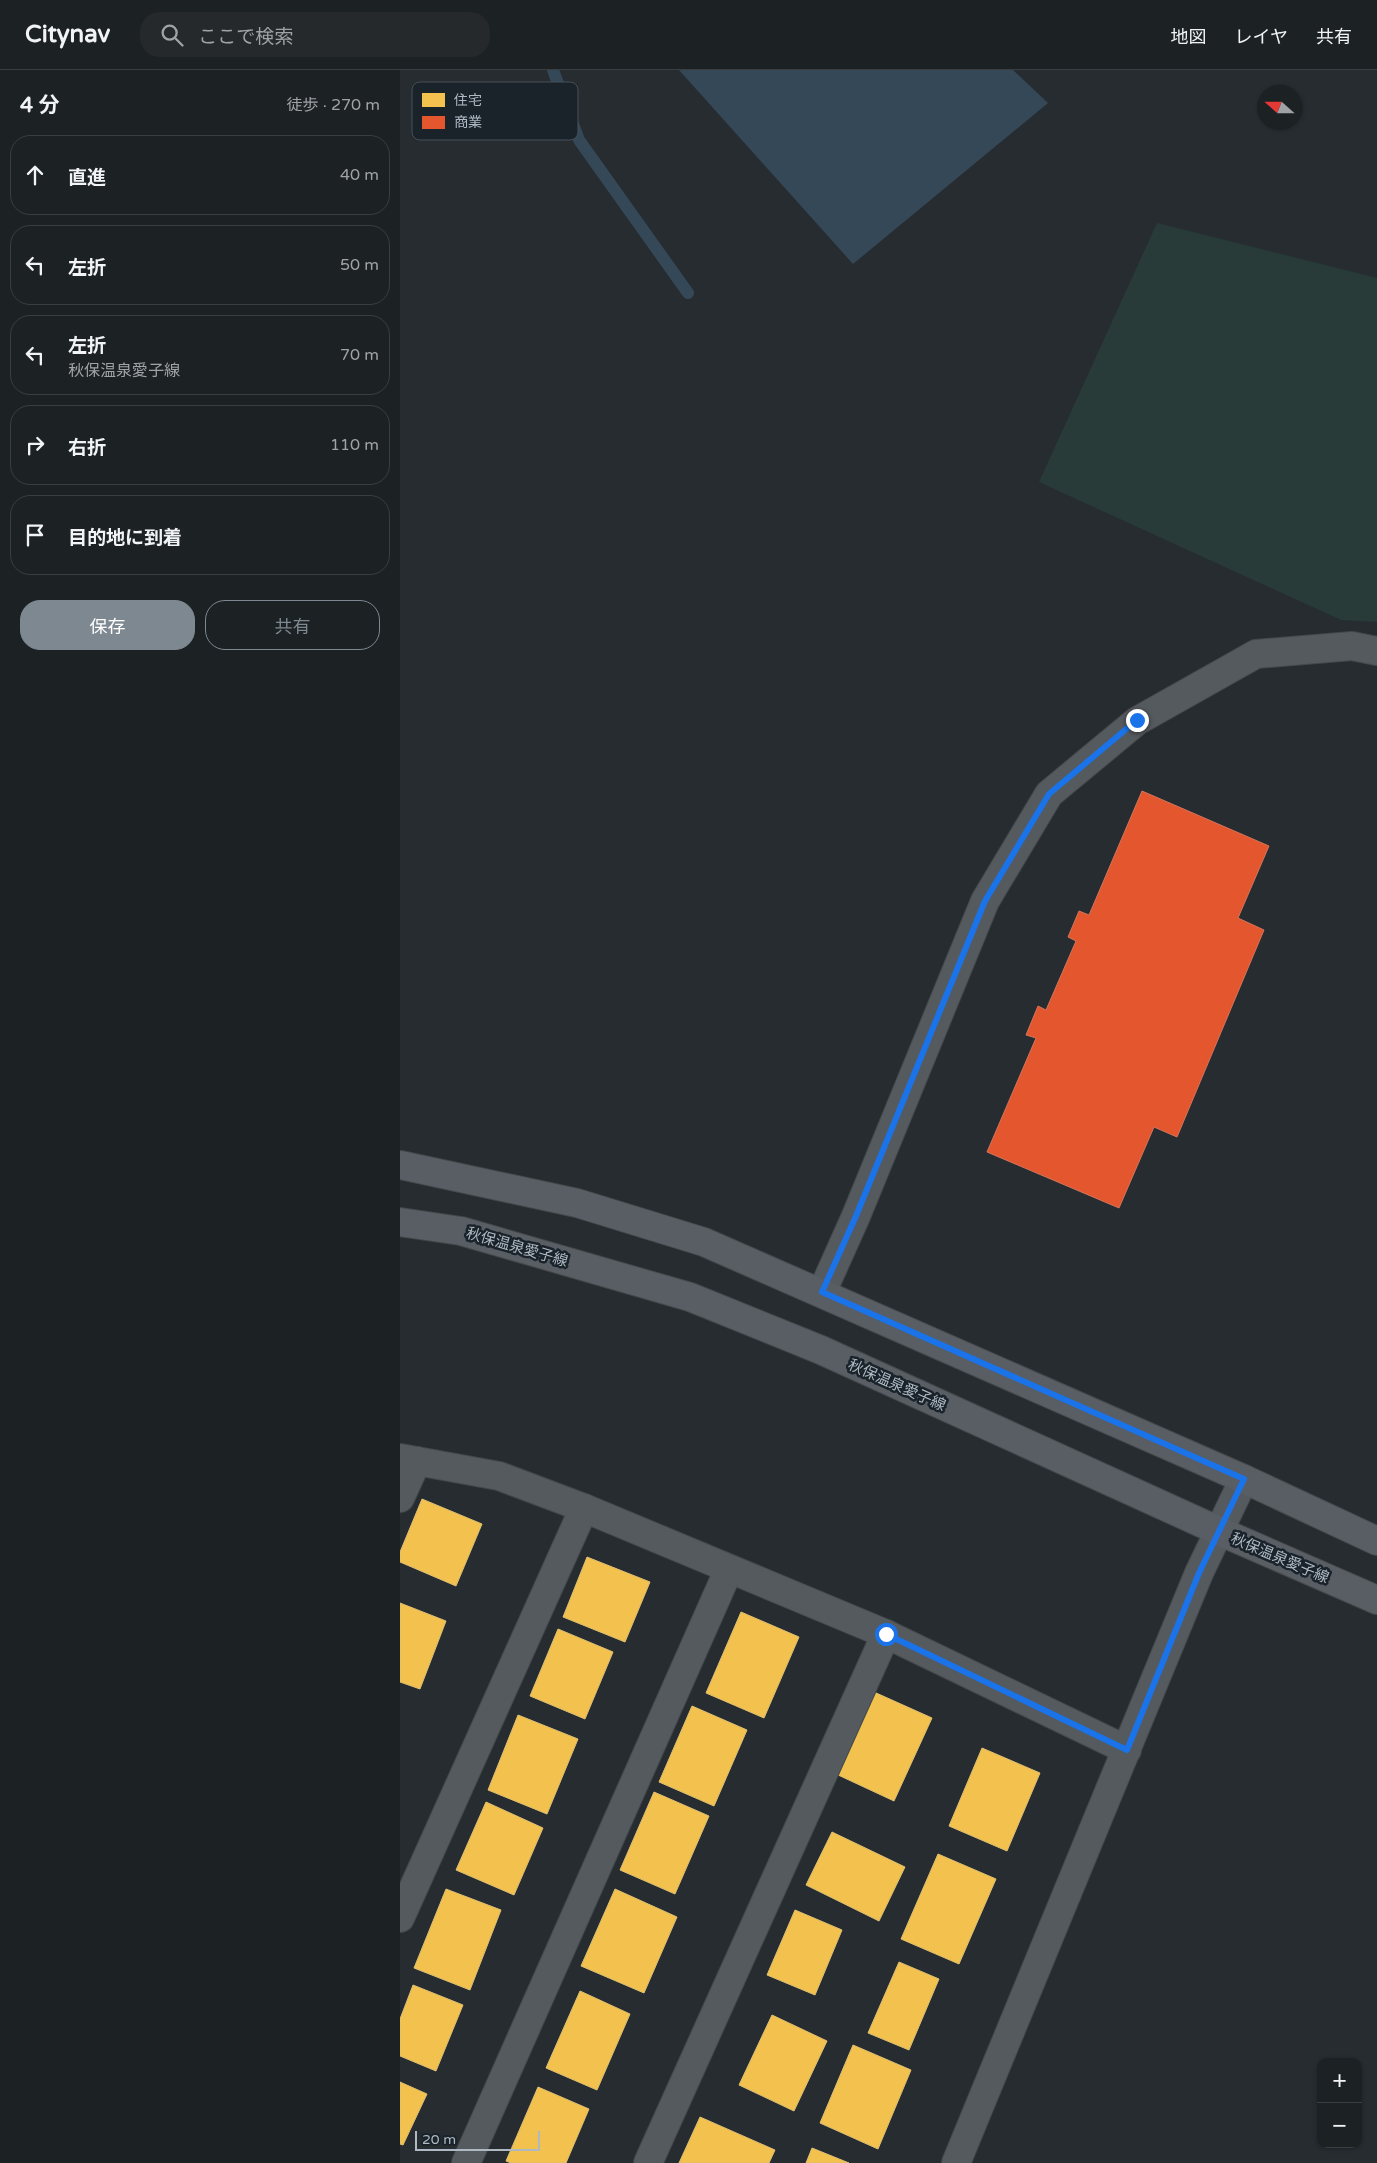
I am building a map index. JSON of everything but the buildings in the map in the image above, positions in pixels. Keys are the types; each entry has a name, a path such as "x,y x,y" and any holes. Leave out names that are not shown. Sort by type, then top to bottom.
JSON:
{"main road":[{"path":"400,1165 500,1186 604,1212 704,1242 822,1292 1244,1479 1377,1541"},
{"name":"秋保温泉愛子線","path":"400,1222 461,1231 690,1297 820,1350 1218,1531 1377,1600"}],"street":[{"path":"822,1292 856,1216 985,901 1049,794 1137,720 1256,654 1352,646 1377,651"},
{"path":"400,1498 408,1460 499,1476 584,1508 886,1634 1127,1750"},
{"path":"956,2163 1199,1573 1244,1479"},
{"path":"400,1918 584,1508"},
{"path":"466,2163 728,1569"},
{"path":"648,2163 886,1634"}],"shaded area":[{"path":"1157,223 1377,278 1377,622 1341,620 1039,482"}],"water":[{"path":"679,70 1013,70 1048,103 853,264"}],"waterway":[{"path":"553,70 557,82"},
{"path":"578,137 688,293"}],"route":[{"path":"886,1634 1127,1750 1199,1573 1244,1479 822,1292 839,1258 985,901 1049,794 1137,720"}]}
